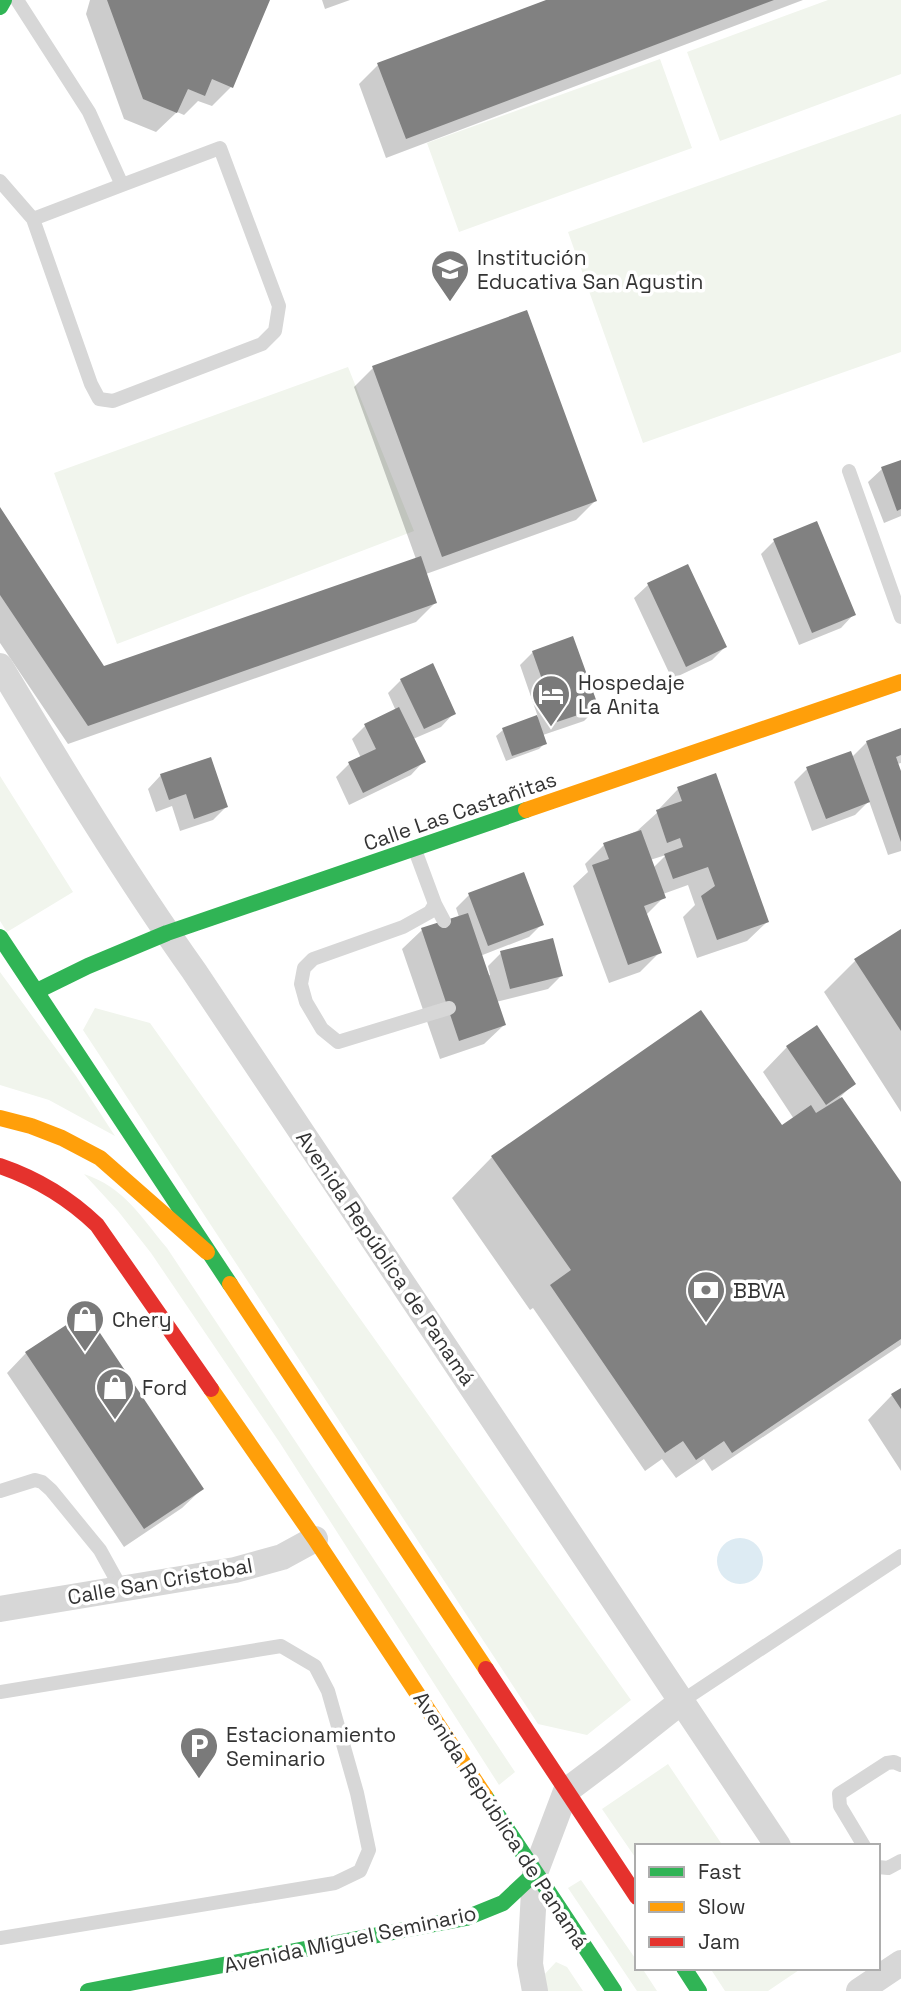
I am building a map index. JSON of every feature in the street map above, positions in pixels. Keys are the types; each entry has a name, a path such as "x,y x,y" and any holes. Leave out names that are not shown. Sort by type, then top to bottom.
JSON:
{"main road":[{"path":"0,7 4,0"},
{"name":"Calle Las Castañitas","path":"37,991 167,933 901,682"},
{"path":"0,937 635,1894"},
{"path":"0,1118 32,1126 62,1138 100,1158 207,1252"},
{"name":"Avenida República de Panamá","path":"0,1166 56,1189 82,1209 97,1225 315,1539 614,1991"},
{"name":"Avenida Miguel Seminario","path":"88,1991 147,1986 466,1918 503,1903 535,1873"},
{"path":"685,1970 699,1991"}],"street":[{"name":"Avenida República de Panamá","path":"0,666 167,933 777,1844"},
{"name":"Calle San Cristobal","path":"0,1609 235,1570 282,1557 315,1539"},
{"path":"566,1791 681,1701"},
{"name":"Avenida Miguel Seminario","path":"535,1873 566,1791"},
{"path":"534,1991 530,1964 535,1873"},
{"path":"866,1983 901,1963"}],"lane":[{"path":"17,0 89,112 122,185"},
{"path":"0,181 33,219 91,384 99,399 113,401 262,344 275,331 279,306 220,148 33,219"},
{"path":"849,471 901,617"},
{"path":"415,848 444,921"},
{"path":"435,904 430,912 403,927 313,959 304,968 302,984 306,1002 323,1030 338,1042 449,1008"},
{"path":"0,1491 35,1480 42,1482 100,1550 121,1588"},
{"path":"681,1701 901,1556"},
{"path":"0,1692 281,1646 315,1666 328,1691 357,1793 369,1850 360,1871 335,1883 0,1938"},
{"path":"863,1844 840,1806 839,1794 887,1763 901,1765"},
{"path":"880,1867 888,1868 901,1861"}],"shaded area":[{"path":"828,0 901,0 901,74 720,141 687,52"},
{"path":"660,59 692,148 459,232 427,143"},
{"path":"901,114 901,352 643,443 568,232"},
{"path":"348,367 414,531 117,644 54,473"},
{"path":"0,776 73,892 7,932 0,921"},
{"path":"0,972 76,1076 115,1136 49,1100 0,1085"},
{"path":"95,1008 150,1023 631,1700 587,1735 538,1724 83,1030"},
{"path":"84,1174 121,1195 167,1248 515,1772 499,1785 280,1443 151,1253"},
{"path":"740,1538 756,1545 763,1561 756,1577 740,1584 724,1577 717,1561 724,1545"},
{"path":"668,1764 722,1844 635,1844 635,1857 602,1809"},
{"path":"581,1880 635,1958 635,1970 643,1970 657,1991 637,1991 568,1888"},
{"path":"556,1962 567,1967 583,1991 545,1991 542,1977"},
{"path":"711,1970 799,1970 768,1991 725,1991"}],"building":[{"path":"107,0 270,0 233,88 212,79 205,96 188,89 177,113 143,99"},
{"path":"546,0 774,0 406,139 377,63"},
{"path":"527,310 597,501 442,557 372,366"},
{"path":"901,460 901,509 897,511 881,467"},
{"path":"0,507 104,666 421,556 437,603 88,726 0,595"},
{"path":"817,521 856,615 812,633 773,539"},
{"path":"688,564 727,647 686,667 647,583"},
{"path":"573,636 599,708 557,722 532,651"},
{"path":"433,663 456,714 424,729 400,679"},
{"path":"399,707 426,762 363,793 348,762 376,749 364,724"},
{"path":"537,715 547,744 512,756 502,728"},
{"path":"901,728 901,755 896,757 901,771 901,842 866,741"},
{"path":"851,751 870,802 826,819 806,767"},
{"path":"211,757 228,807 194,819 186,794 169,800 160,774"},
{"path":"716,773 769,922 717,940 701,896 715,886 708,867 673,879 664,854 683,847 680,838 667,843 656,810 682,801 677,787"},
{"path":"641,830 666,898 644,906 662,953 628,965 592,865 609,859 603,843"},
{"path":"524,872 544,925 488,946 468,893"},
{"path":"468,913 506,1025 459,1041 421,928"},
{"path":"901,929 901,1031 854,959"},
{"path":"553,938 563,976 510,989 500,951"},
{"path":"701,1010 782,1125 811,1105 816,1113 842,1097 901,1182 901,1339 732,1453 724,1441 696,1460 683,1441 665,1453 550,1285 571,1270 491,1156"},
{"path":"817,1025 856,1084 826,1105 786,1046"},
{"name":"Ford","path":"86,1312 204,1489 144,1529 25,1352"},
{"path":"901,1388 901,1409 891,1394"}],"traffic: fast":[{"path":"0,7 4,0"},
{"path":"37,991 167,933 526,810"},
{"path":"0,937 230,1284"},
{"path":"485,1796 614,1991"},
{"path":"88,1991 466,1918 503,1903 535,1873"},
{"path":"685,1970 699,1991"}],"traffic: slow":[{"path":"526,810 901,682"},
{"path":"0,1118 62,1138 100,1158 207,1252"},
{"path":"230,1284 486,1669"},
{"path":"211,1389 315,1539 485,1796"}],"traffic: jam":[{"path":"0,1166 52,1190 97,1225 211,1389"},
{"path":"486,1669 635,1894"}],"place":[{"name":"Institución Educativa San Agustin","path":"450,303"},
{"name":"Hospedaje La Anita","path":"551,728"},
{"name":"BBVA","path":"706,1324"},
{"name":"Chery","path":"85,1353"},
{"name":"Ford","path":"115,1421"},
{"name":"Estacionamiento Seminario","path":"199,1780"}]}
